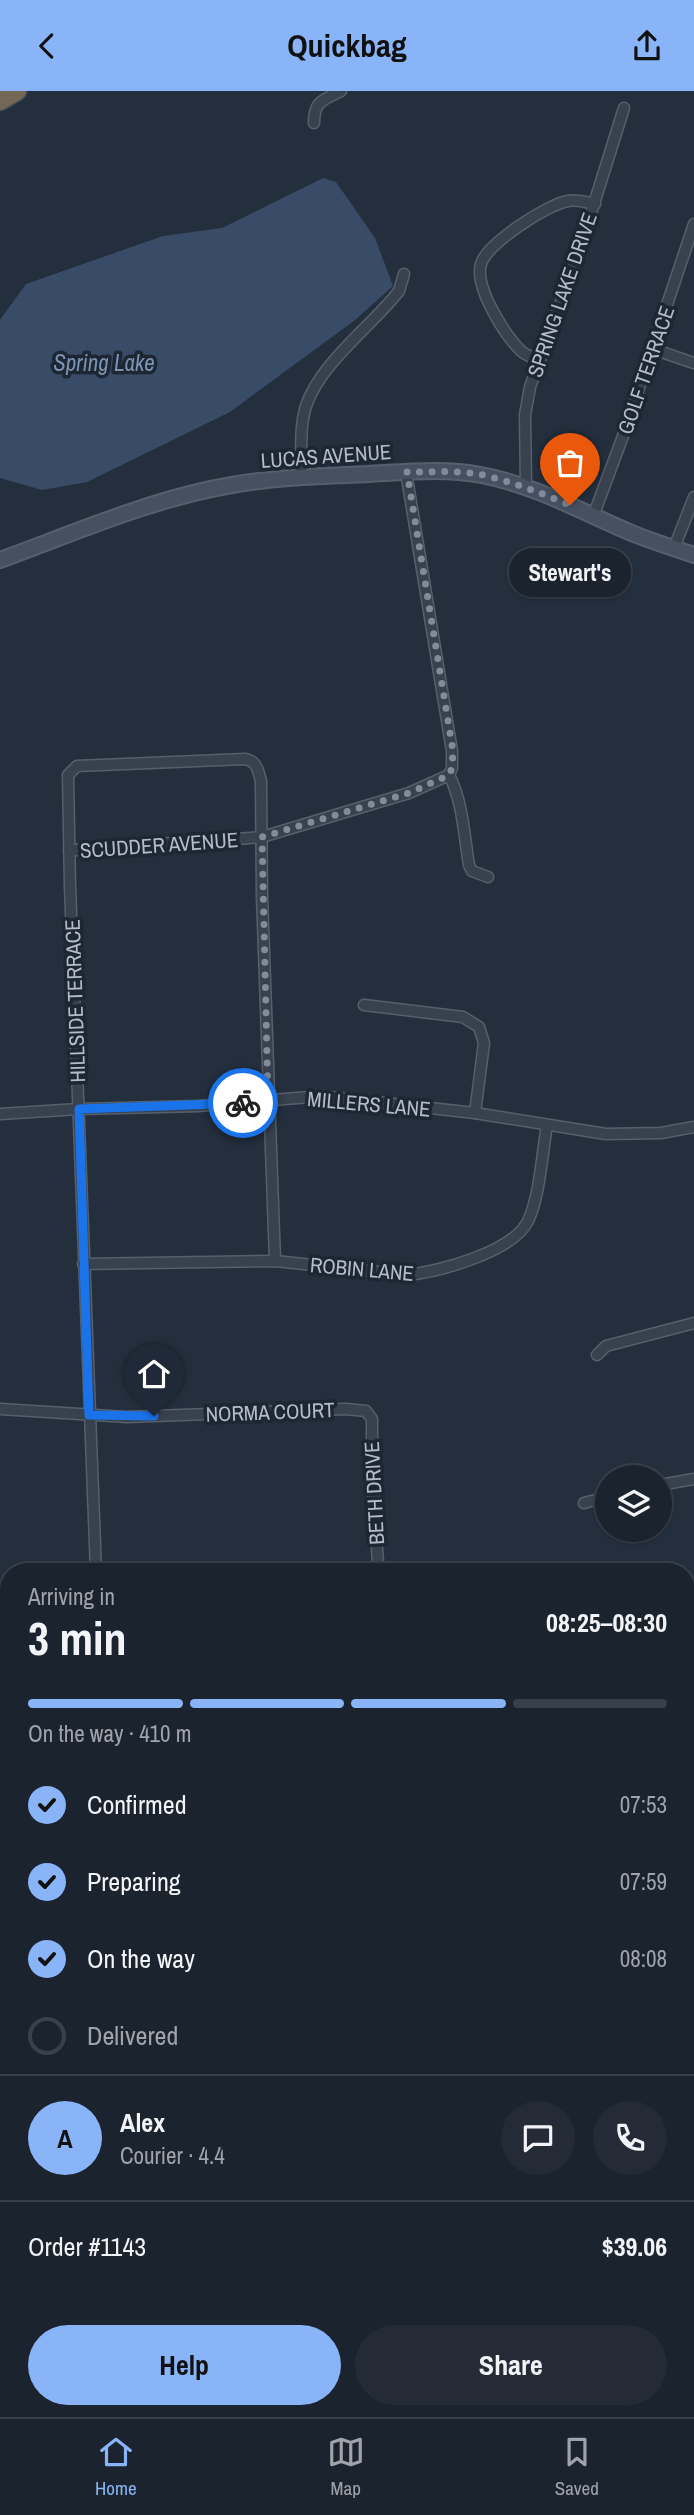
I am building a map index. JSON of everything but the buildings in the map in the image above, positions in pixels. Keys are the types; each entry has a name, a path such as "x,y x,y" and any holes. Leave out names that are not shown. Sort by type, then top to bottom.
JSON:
{"highway":[{"path":"0,101 17,91"}],"street":[{"path":"314,123 314,111 318,104 341,91"},
{"name":"SPRING LAKE DRIVE","path":"526,487 525,415 530,387 595,204 624,108"},
{"path":"540,360 528,356 508,335 482,287 481,263 488,251 510,233 552,205 574,200 595,204"},
{"name":"GOLF TERRACE","path":"594,515 694,224"},
{"path":"302,477 302,426 305,408 312,393 322,376 399,291 404,274"},
{"path":"653,349 694,363"},
{"path":"407,472 453,751 449,775 460,807 468,865 472,871 488,877"},
{"name":"LUCAS AVENUE","path":"0,560 123,515 195,493 232,485 302,477 407,472 481,475 526,487 633,534 694,555"},
{"path":"674,548 694,497"},
{"name":"HILLSIDE TERRACE","path":"96,1563 83,1264 68,775 73,768 89,764 251,760 257,766 261,782 262,837"},
{"name":"SCUDDER AVENUE","path":"69,851 106,846 262,837 409,793 449,775"},
{"path":"262,837 275,1261"},
{"path":"364,1005 463,1017 479,1027 484,1043 475,1113"},
{"name":"MILLERS LANE","path":"0,1114 198,1106 322,1096 475,1113 606,1134 661,1133 694,1127"},
{"name":"ROBIN LANE","path":"83,1264 275,1261 407,1275 428,1273 500,1246 523,1229 533,1208 547,1125"},
{"path":"597,1355 606,1346 694,1323"},
{"name":"NORMA COURT","path":"0,1409 127,1417 346,1409 366,1411 370,1415"},
{"name":"BETH DRIVE","path":"370,1415 378,1563"},
{"path":"672,1483 694,1479"},
{"path":"584,1503 595,1500"}],"water":[{"name":"Spring Lake","path":"323,178 336,182 375,238 393,286 355,320 230,412 87,482 42,490 0,478 0,320 26,284 163,236 222,228"}],"way so far":[{"path":"243,1103 268,1101 262,837 409,793 447,778 452,768 453,751 441,670 418,549 407,472 481,475 526,487 570,505"}],"place":[{"name":"Stewart's","path":"570,505"}],"route":[{"path":"154,1416 89,1415 79,1109 243,1103"}]}
